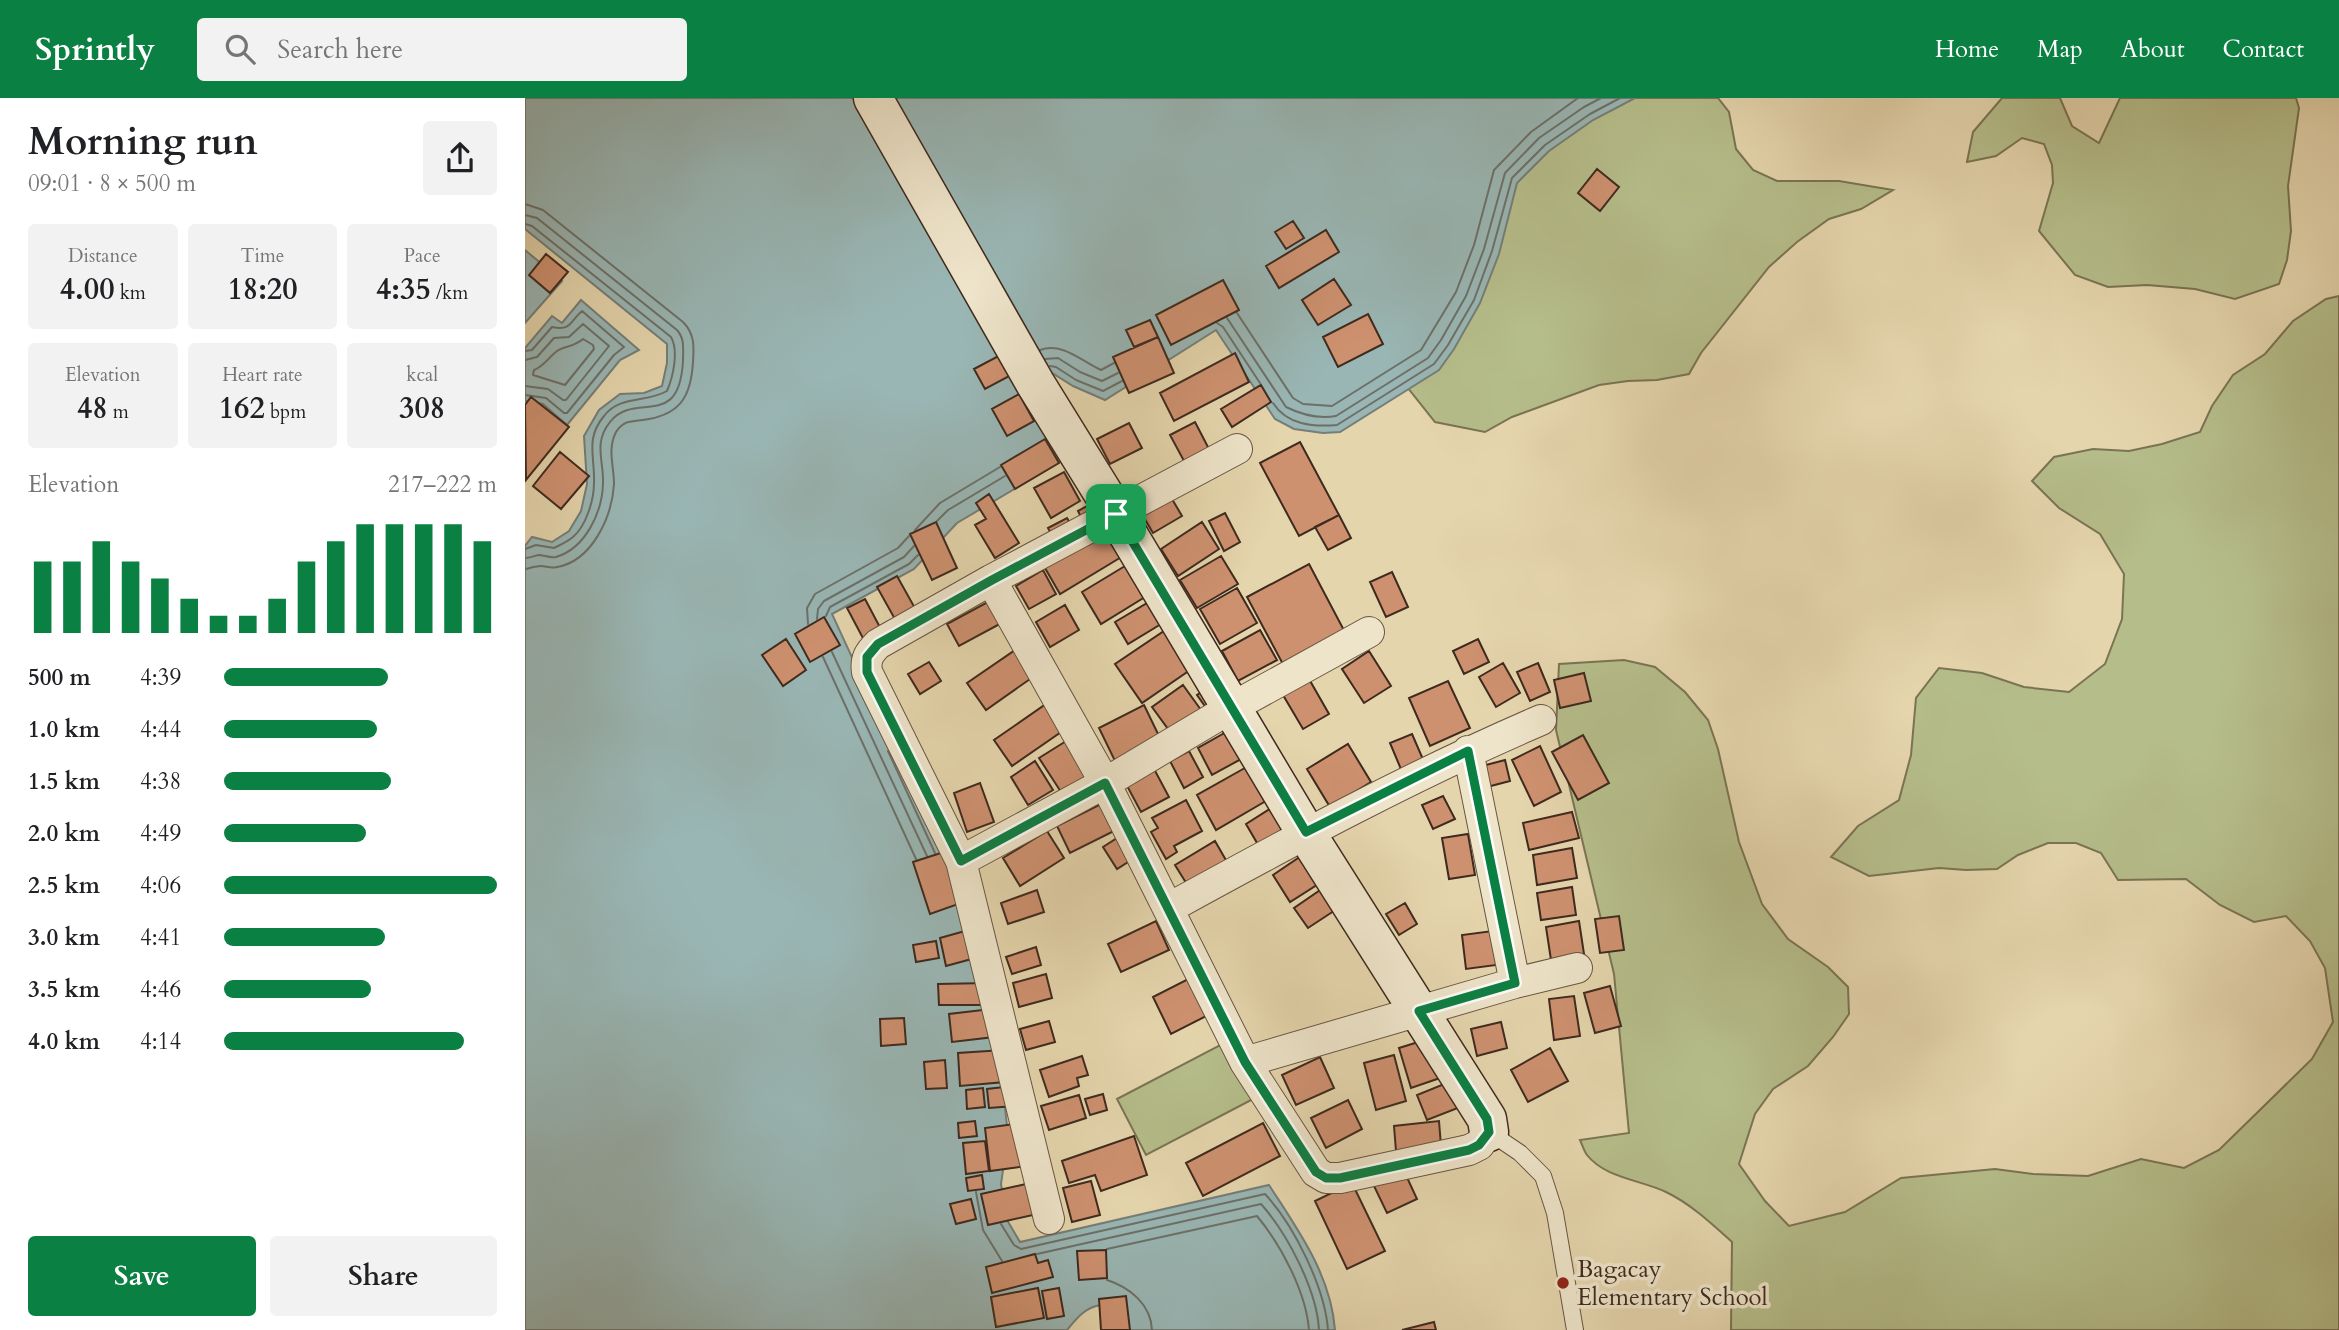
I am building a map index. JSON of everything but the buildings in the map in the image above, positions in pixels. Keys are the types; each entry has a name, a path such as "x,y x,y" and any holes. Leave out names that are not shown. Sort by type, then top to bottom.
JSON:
{"street":[{"path":"873,98 1035,383 1306,832 1487,1119 1489,1132 1479,1145 1469,1150 1340,1178 1326,1178 1316,1172 1245,1062 1105,783 992,580"},
{"path":"1049,1219 961,861 867,672 866,662 878,644 1237,449"},
{"path":"961,861 1105,783 1231,708 1369,632"},
{"path":"1169,908 1306,832 1468,751 1541,720"},
{"path":"1468,751 1515,983"},
{"path":"1245,1062 1515,983 1577,968"}],"lane":[{"path":"1489,1132 1520,1153 1543,1176 1555,1213 1575,1330"}],"green space":[{"path":"1385,98 1718,98 1729,112 1736,149 1753,170 1777,181 1839,181 1893,190 1861,209 1829,219 1769,267 1701,353 1689,374 1599,385 1512,417 1485,432 1435,422 1408,388"},
{"path":"2002,98 2060,98 2072,126 2099,143 2120,98 2296,98 2299,108 2288,186 2291,231 2287,260 2279,284 2235,299 2195,289 2147,285 2108,287 2075,275 2039,231 2053,183 2052,165 2044,144 2022,138 1996,156 1967,162 1973,132"},
{"path":"2339,296 2339,1330 1731,1330 1732,1242 1684,1202 1656,1188 1603,1169 1587,1155 1580,1140 1629,1133 1614,974 1556,730 1559,664 1624,660 1655,667 1685,692 1708,720 1718,749 1739,842 1762,904 1788,939 1828,967 1848,987 1849,1014 1808,1066 1773,1089 1755,1114 1739,1164 1765,1201 1789,1226 1845,1212 1901,1178 1995,1169 2033,1174 2088,1176 2141,1159 2184,1168 2219,1150 2312,1059 2333,1022 2325,968 2310,941 2286,916 2254,922 2220,905 2186,879 2118,880 2101,853 2076,843 2048,843 2018,855 1997,869 1939,868 1869,876 1831,857 1858,826 1899,800 1911,755 1916,698 1939,668 1982,673 2024,687 2069,692 2105,664 2122,619 2124,574 2100,534 2059,508 2032,481 2054,457 2093,449 2129,451 2200,432 2212,406 2233,375 2265,354 2293,321 2326,299"},
{"path":"1226,1042 1255,1098 1146,1155 1117,1099"}],"water":[{"path":"525,98 1635,98 1593,120 1549,151 1517,183 1499,254 1480,303 1439,370 1340,432 1323,433 1294,429 1275,419 1216,330 1105,400 1052,373 1026,388 1065,459 957,523 914,569 832,614 949,868 1000,1062 1008,1135 1001,1184 1007,1220 1020,1242 1269,1185 1302,1236 1320,1272 1327,1290 1335,1330 1127,1330 1101,1305 1086,1311 1067,1330 525,1330 525,546 532,537 552,542 569,531 581,511 587,484 584,436 599,410 620,394 644,393 662,386 667,363 667,344 525,229"},
{"path":"525,250 562,281 525,323"},
{"path":"581,300 639,350 620,360 567,425 543,404 525,401 525,348 552,316 562,323"}],"place":[{"name":"Bagacay Elementary School","path":"1563,1283"}],"route":[{"path":"1116,514 1306,832 1468,751 1515,983 1419,1011 1487,1119 1489,1132 1479,1145 1469,1150 1340,1178 1320,1176 1306,1159 1245,1062 1105,783 961,861 867,672 867,657 878,644 1116,514"}]}
